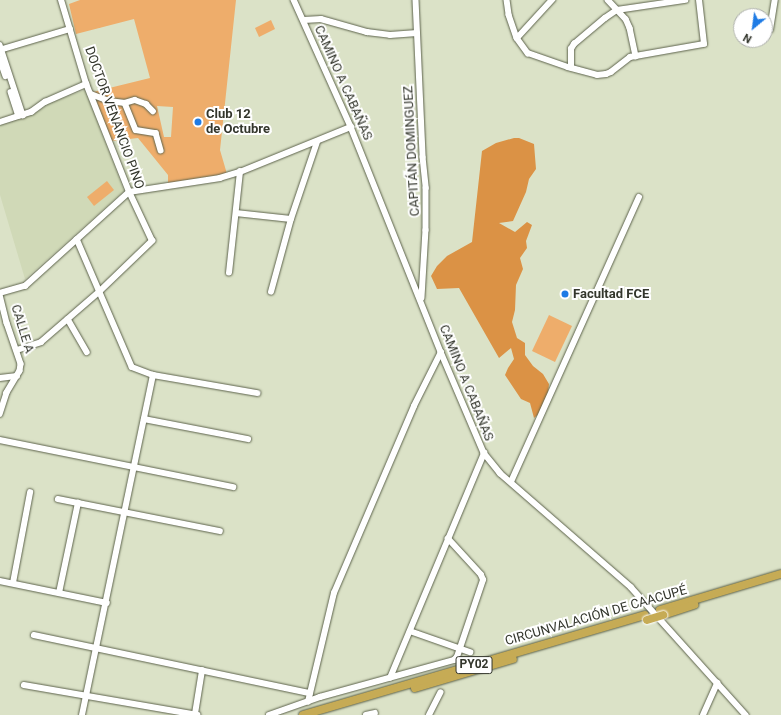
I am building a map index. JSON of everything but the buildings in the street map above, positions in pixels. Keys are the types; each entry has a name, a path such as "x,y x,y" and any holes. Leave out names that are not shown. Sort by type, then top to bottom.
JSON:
{"highway":[{"name":"CIRCUNVALACIÓN DE CAACUPÉ","path":"322,715 646,617 781,574"},
{"name":"CIRCUNVALACIÓN DE CAACUPÉ","path":"662,612 781,579"},
{"name":"CIRCUNVALACIÓN DE CAACUPÉ","path":"303,715 646,617"}],"street":[{"name":"DOCTOR VENANCIO PINO","path":"61,0 86,84 129,192 152,242 99,292"},
{"name":"CAMINO A CABAÑAS","path":"294,0 352,127 421,300 440,352 484,453 491,464 631,587 746,715"},
{"name":"CAPITÁN DOMINGUEZ","path":"416,0 423,157 426,188 426,230 421,300"},
{"path":"507,0 509,15 517,38 528,53 571,68 597,75 606,74 630,57 704,44 699,0"},
{"path":"517,38 552,0"},
{"path":"608,0 626,19 630,28 636,56"},
{"path":"571,68 571,49 574,44 617,10 685,0"},
{"path":"773,12 775,0"},
{"path":"304,20 321,19 367,32 390,36 417,32"},
{"path":"21,116 0,48 70,29"},
{"path":"0,59 21,116"},
{"path":"0,122 32,112 45,102 86,84"},
{"path":"91,94 109,101 126,103 135,100 146,104 153,111"},
{"path":"126,103 136,130 156,133 161,150"},
{"path":"0,294 25,286 129,192 220,178 240,172 352,127"},
{"path":"270,292 291,220 317,142"},
{"path":"229,273 240,172"},
{"path":"511,482 639,197"},
{"path":"236,213 291,220"},
{"path":"77,239 128,362 136,370 153,375 257,393"},
{"path":"17,350 41,342 99,292"},
{"name":"CALLE A","path":"0,294 7,323 21,364 17,376 7,393 0,414"},
{"path":"68,319 87,352"},
{"path":"308,702 334,593 414,406 440,352"},
{"path":"82,715 107,602 153,375"},
{"path":"0,378 17,376"},
{"path":"144,419 248,439"},
{"path":"0,440 232,487"},
{"path":"390,678 484,453"},
{"path":"13,584 30,492"},
{"path":"58,498 220,531"},
{"path":"59,593 78,503"},
{"path":"269,715 308,702 454,660 460,648 483,580 481,575 448,539"},
{"path":"0,581 107,602"},
{"path":"410,631 470,652"},
{"path":"34,635 310,694"},
{"path":"24,685 196,715 202,671"},
{"path":"703,715 717,683"},
{"path":"430,715 440,694"},
{"path":"366,715 375,712"}],"shaded area":[{"path":"80,0 236,0 220,150 227,174 168,183 168,175 138,138 111,141 93,92 150,78 134,19 76,34 69,4","holes":["157,106 173,107 171,137 164,137"]},
{"path":"271,20 275,29 259,37 255,28"},
{"path":"85,90 124,191 25,279 0,195 0,125 37,112 50,103"},
{"path":"519,138 534,144 536,169 529,179 526,192 513,221 499,223 515,232 527,222 532,225 526,241 527,248 520,258 523,269 516,285 515,310 512,322 517,338 525,343 525,355 533,366 543,374 549,384 548,394 541,412 534,418 530,403 521,399 505,375 514,359 511,348 499,358 459,288 437,289 431,276 437,266 447,256 472,242 482,151 496,143"},
{"path":"107,181 114,190 94,206 87,197"},
{"path":"549,315 572,326 555,362 532,351"}],"place":[{"name":"Club 12 de Octubre","path":"198,122"},
{"name":"Facultad FCE","path":"565,294"}]}
